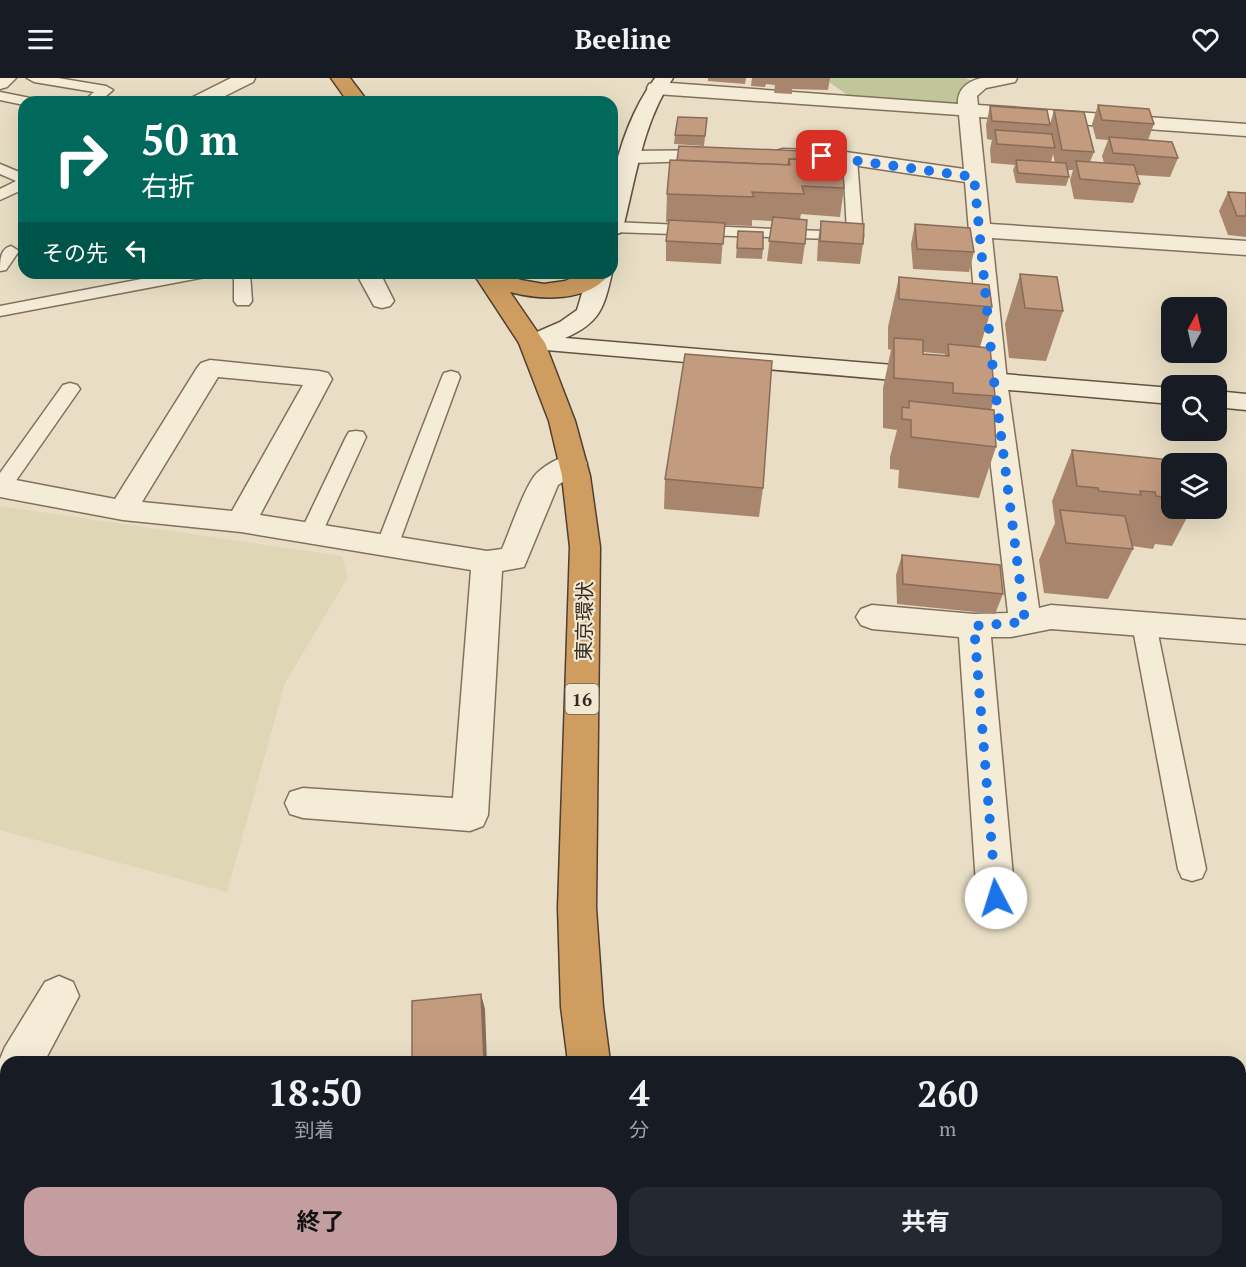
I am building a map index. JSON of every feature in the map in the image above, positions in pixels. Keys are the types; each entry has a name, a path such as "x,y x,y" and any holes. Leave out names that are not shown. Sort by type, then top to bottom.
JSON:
{"highway":[{"path":"340,78 354,96"},
{"name":"東京環状","path":"490,279 532,343 562,421 576,476 585,547 577,908 582,1007 588,1056"},
{"name":"16","path":"496,279 507,285 556,291 572,288 588,279"}],"street":[{"path":"0,83 7,78"},
{"path":"210,96 246,78"},
{"path":"1008,78 980,84 967,94 994,381 1025,622"},
{"path":"618,205 646,107 660,83 968,112 1246,130"},
{"path":"631,157 742,155"},
{"path":"765,155 850,159 974,177"},
{"path":"979,230 1246,248"},
{"path":"371,279 382,301"},
{"path":"532,343 561,330 586,315 592,305 598,279"},
{"path":"532,343 1161,395"},
{"path":"123,510 210,368 319,378 241,522"},
{"path":"1227,400 1246,402"},
{"path":"1,487 123,510 241,522 487,562 513,559 546,480 573,463"},
{"path":"303,803 470,815 487,562"},
{"path":"873,617 974,626 1025,622 1051,617 1246,632"},
{"path":"974,626 996,898"},
{"path":"24,1056 59,996"}],"lane":[{"path":"34,78 106,90 98,96"},
{"path":"0,96 18,100"},
{"path":"618,227 855,237 850,159"},
{"path":"0,169 18,178"},
{"path":"0,195 18,184"},
{"path":"0,266 11,251"},
{"path":"0,293 4,310 145,279"},
{"path":"242,279 243,302"},
{"path":"387,546 451,377"},
{"path":"1,487 70,389"},
{"path":"311,533 356,437"},
{"path":"1144,624 1192,869"}],"shaded area":[{"path":"0,506 342,556 348,577 285,683 227,892 0,830"}],"green space":[{"path":"823,78 965,78 977,83 964,101 952,107 852,98"}],"building":[{"path":"1098,105 1149,109 1154,124 1102,120"},
{"path":"990,106 1047,110 1050,125 992,121"},
{"path":"1054,110 1084,112 1094,152 1062,150"},
{"path":"678,117 707,118 705,136 675,135"},
{"path":"995,130 1052,134 1055,148 997,144"},
{"path":"1109,137 1172,142 1178,158 1113,153"},
{"path":"679,146 828,152 828,161 789,159 788,165 677,160"},
{"path":"789,159 842,161 844,188 802,186 804,194 752,192 754,197 667,194 670,160 790,165"},
{"path":"1016,160 1066,163 1069,177 1018,173"},
{"path":"1076,161 1134,165 1140,184 1080,179"},
{"path":"1228,192 1246,193 1246,216 1237,216"},
{"path":"773,217 807,220 805,244 769,241"},
{"path":"669,220 725,223 723,244 666,241"},
{"path":"821,221 864,224 863,244 820,241"},
{"path":"915,224 970,228 974,252 917,249"},
{"path":"738,231 763,232 763,249 737,248"},
{"path":"1020,274 1057,277 1063,311 1025,308"},
{"path":"899,277 989,285 992,307 899,299"},
{"path":"894,338 923,340 923,354 949,356 948,344 990,348 995,396 953,393 953,383 894,378"},
{"path":"685,354 772,361 763,488 665,479"},
{"path":"909,401 994,410 996,447 911,437 911,420 902,419 902,407 909,408"},
{"path":"1072,450 1161,459 1161,497 1156,496 1155,492 1140,491 1141,495 1099,491 1098,488 1077,486"},
{"path":"1060,510 1125,516 1133,549 1066,543"},
{"path":"902,555 1000,565 1003,594 903,584"},
{"path":"481,994 484,1056 412,1056 412,1001"}],"route":[{"path":"822,156 974,177 994,381 1025,622 1011,625 974,626 996,898"}]}
